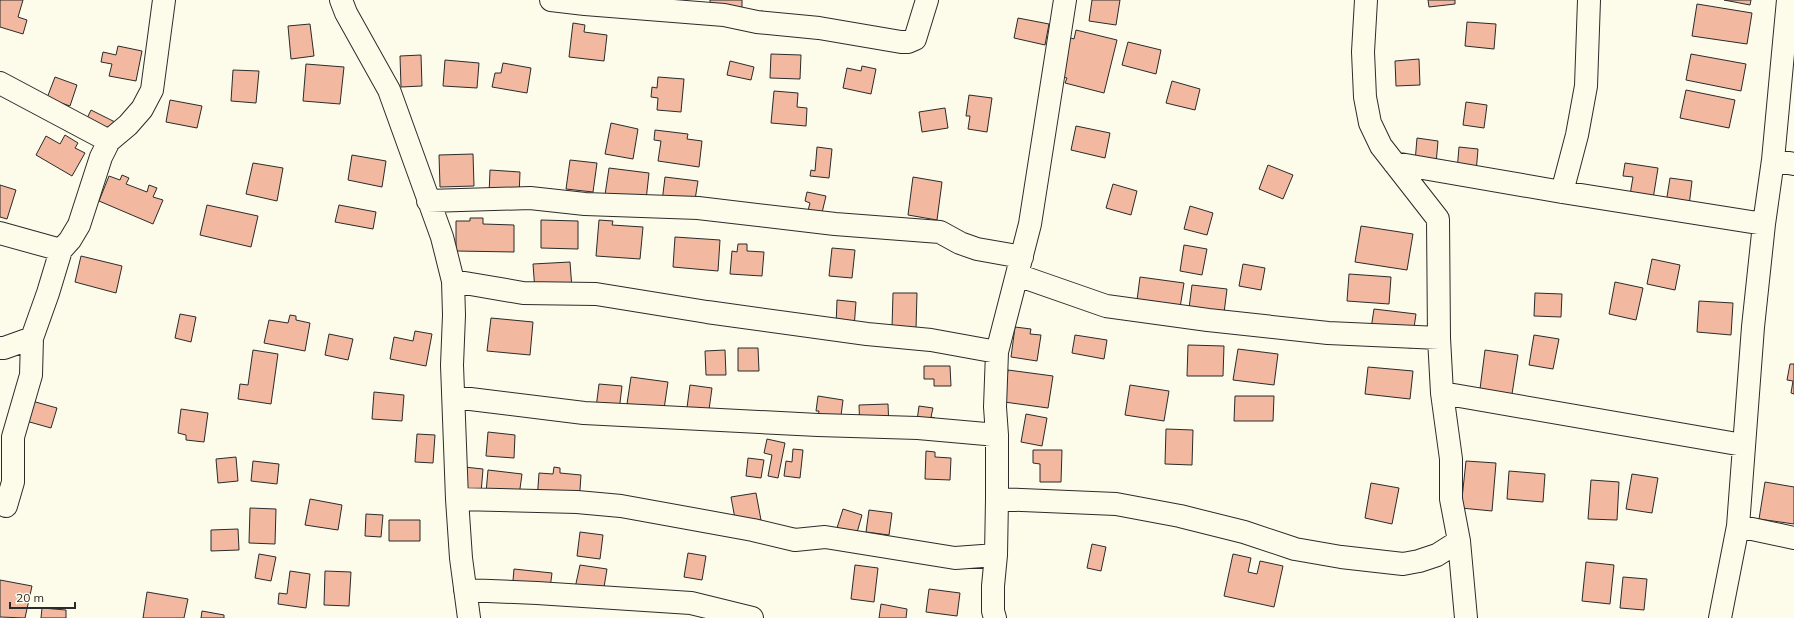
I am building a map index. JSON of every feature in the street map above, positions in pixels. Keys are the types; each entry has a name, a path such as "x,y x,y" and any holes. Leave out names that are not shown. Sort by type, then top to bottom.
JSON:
{"street":[{"path":"6,506 13,482 13,438 31,375 32,338 61,250 70,240 79,224 101,157 109,142 128,125 142,109 152,90 164,0"},
{"path":"341,0 346,13 389,90 442,237 453,281 454,315 452,365 457,499 469,618"},
{"path":"551,0 724,15 757,22 819,28 908,42 915,39 927,0"},
{"path":"993,616 997,499 997,435 995,407 997,352 1030,224 1065,0"},
{"path":"1366,0 1363,52 1365,97 1370,123 1381,146 1438,219 1439,338 1442,393 1451,459 1451,499 1459,541 1466,618"},
{"path":"1562,192 1577,135 1586,86 1590,0"},
{"path":"1720,618 1738,526 1743,445 1764,224 1773,160 1788,0"},
{"path":"0,83 109,142"},
{"path":"1773,160 1794,164"},
{"path":"1394,163 1562,192 1764,224"},
{"path":"428,201 530,198 585,204 698,208 835,224 940,232 960,243 1019,266 1106,306 1208,320 1328,333 1439,338"},
{"path":"0,233 61,250"},
{"path":"453,281 523,293 596,294 715,313 867,334 931,340 997,352"},
{"path":"0,348 32,338"},
{"path":"1442,393 1743,445"},
{"path":"454,397 584,413 818,425 918,428 997,435"},
{"path":"457,499 577,502 621,506 753,530 795,540 825,537 955,558 996,555"},
{"path":"997,499 1116,504 1180,516 1244,532 1295,549 1341,557 1403,564 1437,555 1459,541"},
{"path":"1738,526 1794,538"},
{"path":"465,590 691,603 752,618"}],"building":[{"path":"0,0 23,0 18,17 27,20 23,34 0,27"},
{"path":"710,0 742,0 742,9 710,8"},
{"path":"1092,0 1120,0 1116,25 1089,21"},
{"path":"1428,0 1455,0 1455,4 1429,7"},
{"path":"1724,0 1751,0 1750,5"},
{"path":"1697,4 1752,13 1747,44 1692,36"},
{"path":"1018,18 1049,24 1045,45 1014,38"},
{"path":"1467,22 1496,24 1494,49 1465,46"},
{"path":"573,23 585,25 584,32 607,35 604,61 569,57"},
{"path":"310,24 314,56 291,59 288,26"},
{"path":"1076,30 1117,40 1104,93 1065,83 1067,78 1058,76 1068,37 1074,39"},
{"path":"1128,42 1161,50 1156,74 1122,65"},
{"path":"118,46 142,51 136,81 109,76 112,64 101,62 103,52 116,55"},
{"path":"771,54 801,55 800,79 770,78"},
{"path":"1691,54 1746,64 1741,91 1686,80"},
{"path":"421,55 422,86 401,87 400,56"},
{"path":"1419,59 1420,85 1396,86 1395,61"},
{"path":"445,60 479,63 477,88 443,86"},
{"path":"730,61 754,67 751,80 727,75"},
{"path":"503,63 531,68 527,93 492,87 495,73 501,73"},
{"path":"306,64 344,67 340,104 303,101"},
{"path":"862,66 876,69 871,94 843,88 847,68 861,71"},
{"path":"233,70 259,71 256,103 231,101"},
{"path":"55,77 77,85 70,106 47,98"},
{"path":"658,77 684,79 681,112 657,110 658,98 651,97 652,87 657,88"},
{"path":"1172,81 1200,89 1195,110 1166,103"},
{"path":"1686,90 1735,100 1729,128 1680,118"},
{"path":"774,91 798,93 797,107 807,108 806,126 771,123"},
{"path":"969,95 992,98 987,132 968,129 970,116 966,116"},
{"path":"170,100 202,106 197,128 166,122"},
{"path":"1466,102 1487,105 1484,128 1463,125"},
{"path":"945,108 948,128 922,132 919,112"},
{"path":"91,110 117,123 106,143 81,131"},
{"path":"611,123 638,129 633,159 605,154"},
{"path":"1076,126 1110,133 1105,158 1071,150"},
{"path":"655,130 688,134 687,139 702,141 699,167 658,161 661,141 654,140"},
{"path":"65,135 78,143 75,148 85,153 72,176 36,155 46,136 60,144"},
{"path":"1417,138 1438,141 1436,164 1415,162"},
{"path":"817,147 832,149 829,178 810,176 811,170 815,171"},
{"path":"1459,147 1478,149 1476,173 1457,171"},
{"path":"473,154 474,186 440,187 439,155"},
{"path":"352,155 386,161 382,187 348,180"},
{"path":"570,160 597,163 593,192 566,189"},
{"path":"253,163 283,168 277,201 246,194"},
{"path":"1625,163 1658,168 1653,199 1630,195 1633,177 1623,176"},
{"path":"1268,165 1293,175 1283,199 1259,189"},
{"path":"609,168 649,173 646,200 605,195"},
{"path":"490,170 520,172 519,196 489,195"},
{"path":"122,175 129,178 126,184 147,192 149,185 157,188 153,197 163,200 153,224 99,201 109,176 120,180"},
{"path":"665,177 698,181 694,206 662,202"},
{"path":"913,177 942,182 937,220 908,215"},
{"path":"1670,178 1692,181 1689,206 1666,203"},
{"path":"1113,184 1137,191 1131,215 1106,208"},
{"path":"0,185 16,190 7,219 0,217"},
{"path":"807,192 826,196 820,221 806,218 810,203 805,201"},
{"path":"207,205 258,216 251,247 200,235"},
{"path":"339,205 376,212 373,229 335,222"},
{"path":"1190,206 1213,213 1207,235 1184,229"},
{"path":"470,218 483,218 483,224 514,225 514,252 456,251 456,221 470,221"},
{"path":"541,220 578,221 578,249 541,248"},
{"path":"599,220 613,221 612,225 643,227 640,259 596,256"},
{"path":"1361,226 1413,234 1407,270 1355,262"},
{"path":"675,237 720,240 718,271 673,267"},
{"path":"738,244 747,244 747,251 764,252 762,276 730,274 732,251 737,252"},
{"path":"1184,245 1207,249 1202,275 1180,271"},
{"path":"832,248 855,250 852,278 829,276"},
{"path":"81,256 122,266 116,293 75,282"},
{"path":"1652,259 1680,265 1675,290 1647,284"},
{"path":"570,262 572,289 535,291 533,264"},
{"path":"1243,264 1265,268 1261,290 1239,286"},
{"path":"1349,274 1391,277 1389,304 1347,301"},
{"path":"1140,277 1184,283 1179,314 1136,308"},
{"path":"1615,282 1643,288 1636,320 1609,314"},
{"path":"1192,285 1227,289 1224,313 1189,308"},
{"path":"893,293 917,293 916,329 892,328"},
{"path":"1535,293 1562,294 1561,317 1534,316"},
{"path":"837,300 856,302 854,328 836,326"},
{"path":"1699,301 1733,303 1731,335 1697,332"},
{"path":"1374,309 1416,314 1411,348 1369,342"},
{"path":"180,314 196,317 191,342 175,338"},
{"path":"290,315 296,316 296,320 310,323 305,351 264,343 269,320 288,323"},
{"path":"491,318 533,322 530,355 487,351"},
{"path":"1015,327 1031,329 1030,334 1041,335 1037,361 1011,357"},
{"path":"415,331 432,334 426,366 390,359 394,337 413,341"},
{"path":"329,334 353,339 348,360 325,355"},
{"path":"1075,335 1107,340 1104,359 1072,353"},
{"path":"1534,335 1559,339 1553,369 1529,365"},
{"path":"1188,345 1224,346 1223,376 1187,376"},
{"path":"738,348 758,348 759,371 738,371"},
{"path":"1238,349 1278,354 1274,385 1233,380"},
{"path":"253,350 278,354 271,404 238,399 240,384 248,385"},
{"path":"725,350 726,375 706,375 705,351"},
{"path":"1485,350 1518,355 1512,394 1480,389"},
{"path":"1790,364 1794,364 1794,394 1791,393 1793,381 1787,380"},
{"path":"924,366 950,366 951,386 934,386 934,379 924,379"},
{"path":"1368,367 1413,371 1410,399 1365,394"},
{"path":"1008,370 1053,376 1048,408 997,401 1005,392"},
{"path":"631,377 668,382 664,409 627,404"},
{"path":"599,384 622,386 619,411 596,408"},
{"path":"690,385 712,388 708,417 686,415"},
{"path":"1130,385 1169,391 1164,421 1125,415"},
{"path":"374,392 404,395 402,421 372,419"},
{"path":"818,396 843,400 839,431 816,428 819,411 816,411"},
{"path":"1235,396 1274,396 1273,421 1234,421"},
{"path":"32,401 57,408 51,428 26,421"},
{"path":"888,404 889,429 860,431 859,405"},
{"path":"919,406 933,408 931,417 935,418 933,430 916,428"},
{"path":"181,409 208,413 204,442 186,440 186,435 178,433"},
{"path":"1026,414 1047,418 1042,446 1021,442"},
{"path":"1166,429 1193,430 1192,465 1165,464"},
{"path":"488,432 515,435 514,458 486,456"},
{"path":"417,434 435,435 433,463 415,462"},
{"path":"767,439 785,443 778,478 768,476 772,455 764,453"},
{"path":"793,449 803,450 800,478 784,476 786,461 792,462"},
{"path":"1033,450 1062,450 1061,482 1040,482 1040,464 1033,463"},
{"path":"926,451 935,452 935,457 951,458 950,480 925,479"},
{"path":"236,457 238,481 218,483 216,459"},
{"path":"748,458 764,460 761,478 746,476"},
{"path":"253,461 279,464 277,484 251,481"},
{"path":"1466,461 1496,463 1492,511 1461,508"},
{"path":"464,467 483,469 481,493 461,492"},
{"path":"554,467 560,468 560,473 581,475 579,504 537,501 539,473 553,474"},
{"path":"488,470 522,474 519,496 486,493"},
{"path":"1509,471 1545,474 1543,502 1507,499"},
{"path":"1632,474 1658,478 1652,513 1626,509"},
{"path":"1591,480 1619,482 1617,520 1588,519"},
{"path":"1765,482 1794,487 1794,524 1759,519"},
{"path":"1371,483 1399,488 1392,524 1365,518"},
{"path":"756,493 761,520 736,524 731,497"},
{"path":"310,499 342,505 338,530 305,525"},
{"path":"250,508 276,509 275,544 249,543"},
{"path":"843,509 862,515 856,536 836,531"},
{"path":"869,510 892,513 889,535 866,532"},
{"path":"366,514 383,515 381,537 365,536"},
{"path":"389,520 420,520 420,541 389,541"},
{"path":"238,529 239,550 211,551 211,530"},
{"path":"580,532 603,535 600,559 577,556"},
{"path":"1092,544 1106,547 1101,571 1087,568"},
{"path":"688,553 706,556 702,580 684,577"},
{"path":"259,554 276,557 271,581 255,578"},
{"path":"1233,554 1251,558 1248,572 1257,574 1260,561 1283,566 1274,607 1224,596"},
{"path":"1586,562 1614,565 1610,604 1582,601"},
{"path":"580,565 607,569 603,593 575,588"},
{"path":"855,565 878,568 874,602 851,599"},
{"path":"514,569 552,573 549,596 512,592"},
{"path":"290,571 310,574 306,608 278,604 279,593 287,594"},
{"path":"325,571 351,572 349,606 324,605"},
{"path":"1623,577 1647,579 1644,610 1620,608"},
{"path":"0,580 32,586 25,618 0,617"},
{"path":"929,589 960,593 957,616 926,612"},
{"path":"147,592 188,599 184,618 143,618"},
{"path":"881,604 907,609 906,618 879,618"},
{"path":"42,608 66,610 66,618 41,618"},
{"path":"202,611 224,615 224,618 201,618"}]}
